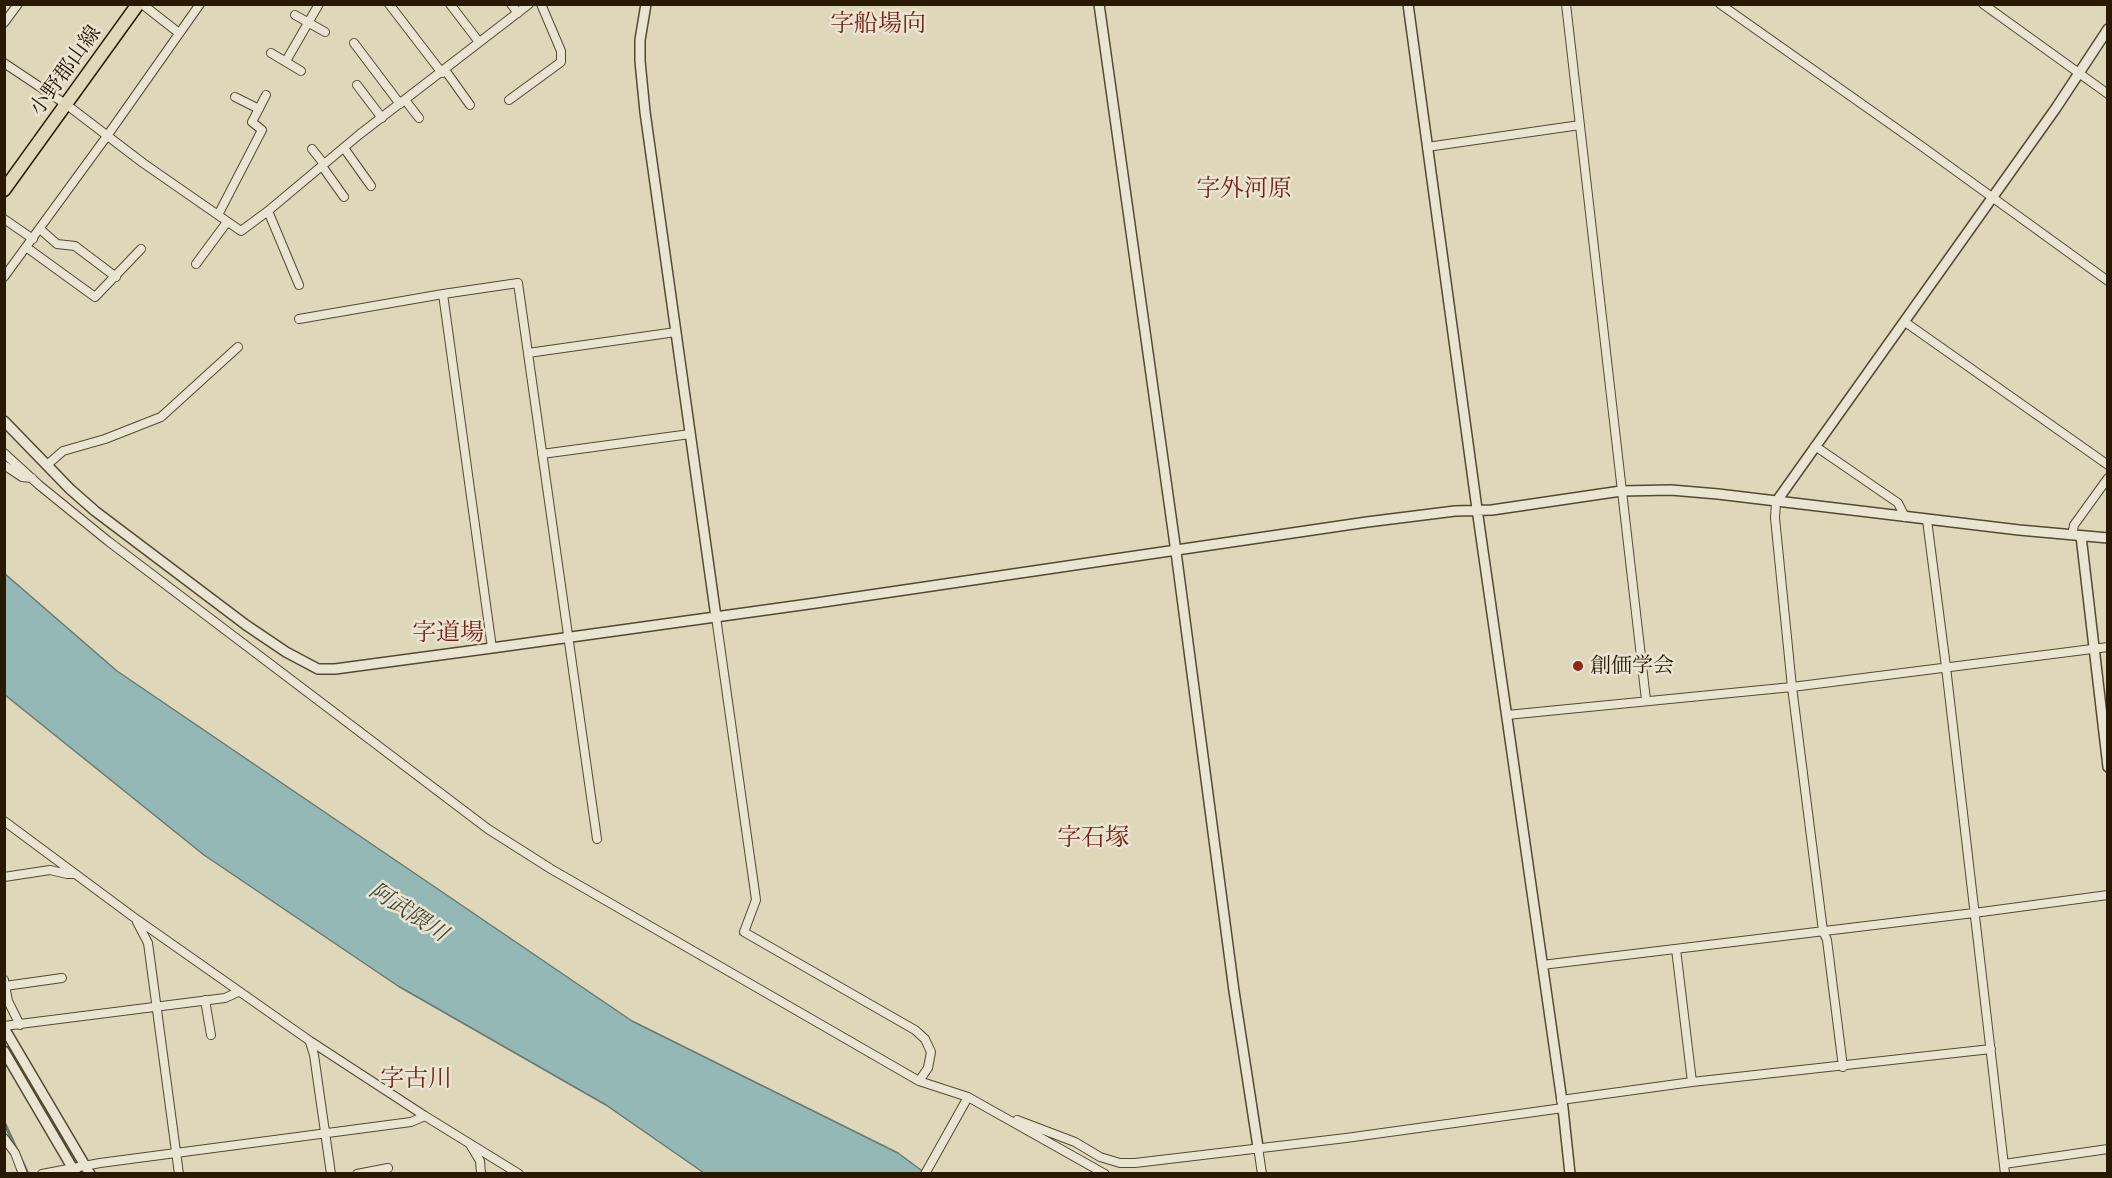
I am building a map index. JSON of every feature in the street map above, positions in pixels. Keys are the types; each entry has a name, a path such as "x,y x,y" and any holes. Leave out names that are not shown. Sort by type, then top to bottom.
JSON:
{"main road":[{"name":"小野郡山線","path":"4,190 140,4"}],"street":[{"path":"4,23 18,4"},
{"path":"140,4 179,33"},
{"path":"4,277 200,4"},
{"path":"286,61 319,4"},
{"path":"389,4 470,105"},
{"path":"450,4 479,42"},
{"path":"511,4 518,13"},
{"path":"4,63 67,105 143,164 241,231 529,4"},
{"path":"509,100 561,62 561,51 541,4"},
{"path":"646,4 640,40 640,61 654,183 756,900 744,932 915,1030 925,1039 931,1052 928,1068 919,1081"},
{"path":"1099,4 1176,552 1234,991 1262,1173"},
{"path":"1408,4 1570,1173"},
{"path":"1566,4 1646,700"},
{"path":"1720,4 2108,280"},
{"path":"1983,4 2108,93"},
{"path":"295,15 325,32"},
{"path":"1843,1067 1827,940 1822,931 1792,687 1775,518 1776,502 1905,322 2108,29"},
{"path":"354,43 419,118"},
{"path":"271,53 301,71"},
{"path":"357,85 382,118"},
{"path":"218,215 262,130 252,123 266,95"},
{"path":"235,97 259,109"},
{"path":"1427,147 1580,125"},
{"path":"312,148 344,198"},
{"path":"344,148 371,186"},
{"path":"268,211 299,285"},
{"path":"4,219 33,239"},
{"path":"196,264 227,222"},
{"path":"40,228 57,244 75,246 116,277"},
{"path":"26,247 95,297 141,249"},
{"path":"299,319 518,283 597,839"},
{"path":"443,294 492,648"},
{"path":"1905,322 2108,465"},
{"path":"528,353 676,332"},
{"path":"47,465 63,451 105,439 161,417 238,347"},
{"path":"4,421 95,511 246,625 306,665 318,669 335,669 716,617 1176,552 1234,541 1477,509 1492,510 1622,491 1671,490 1927,520 2108,538"},
{"path":"542,454 690,434"},
{"path":"1815,446 1898,503 1905,517"},
{"path":"4,453 108,541 488,829 561,874 919,1081 968,1097 1105,1173"},
{"path":"4,465 22,477 32,478"},
{"path":"2108,478 2074,525 2108,767"},
{"path":"1927,520 2006,1173"},
{"path":"1507,715 1792,687 2108,647"},
{"path":"4,821 238,992 425,1116 519,1173"},
{"path":"4,877 50,870 75,874"},
{"path":"1542,964 2108,895"},
{"path":"132,916 148,943 179,1173"},
{"path":"1676,949 1692,1082"},
{"path":"20,1025 8,1001 5,983 62,978"},
{"path":"88,1170 4,1027 225,998 238,992"},
{"path":"205,1000 211,1035"},
{"path":"310,1041 331,1173"},
{"path":"1010,1119 1035,1126 1075,1142 1100,1157 1120,1163 1164,1161 1258,1147 1346,1138 1692,1082 1991,1049"},
{"path":"4,1051 74,1171"},
{"path":"925,1173 968,1097"},
{"path":"42,1173 88,1170 177,1154 411,1122 425,1116"},
{"path":"6,1143 15,1153 23,1173"},
{"path":"471,1144 480,1161 481,1173"},
{"path":"2004,1164 2108,1149"},
{"path":"357,1173 388,1168"}],"water":[{"name":"阿武隈川","path":"4,573 117,671 632,1021 898,1153 925,1173 704,1173 606,1105 398,986 204,855 5,695"}],"waterway":[{"path":"4,1122 28,1174"}],"place":[{"name":"創価学会","path":"1578,666"}],"district":[{"name":"字船場向","path":"878,25"},
{"name":"字外河原","path":"1244,190"},
{"name":"字道場","path":"448,634"},
{"name":"字石塚","path":"1093,839"},
{"name":"字古川","path":"416,1080"}]}
